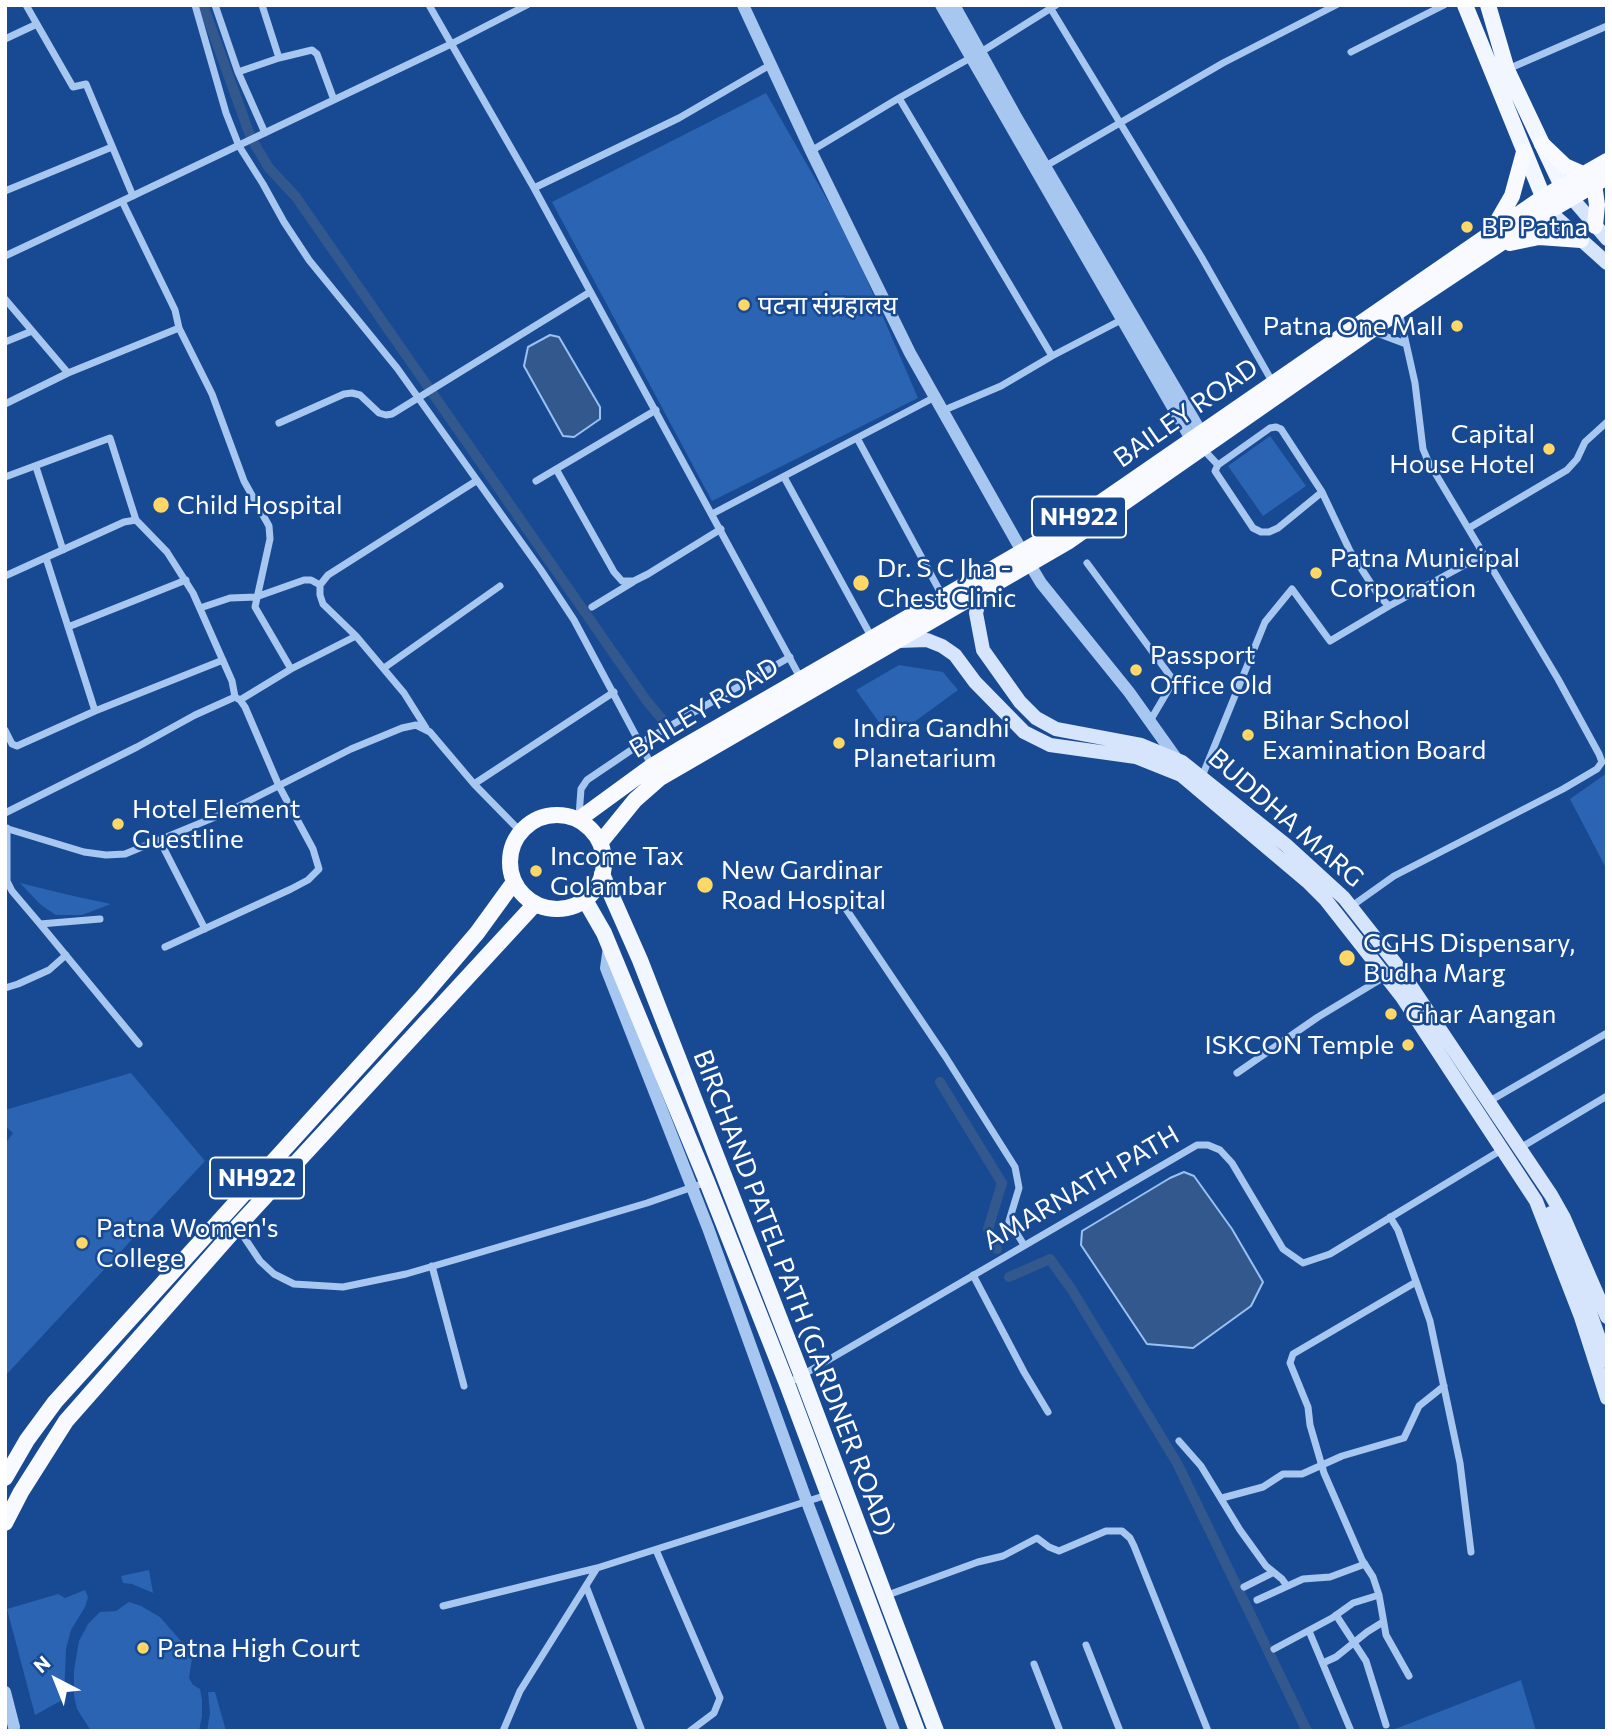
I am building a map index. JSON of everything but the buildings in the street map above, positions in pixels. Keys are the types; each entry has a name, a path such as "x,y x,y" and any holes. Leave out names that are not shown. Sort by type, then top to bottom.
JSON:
{"highway":[{"path":"1542,144 1565,166 1595,179 1595,226"},
{"path":"1490,243 1512,196 1524,152"},
{"name":"NH922","path":"1567,191 1595,179 1607,161"},
{"name":"BAILEY ROAD","path":"578,820 652,766 804,685 896,641 982,592 1065,527 1371,331 1490,243 1567,191"},
{"path":"1490,243 1539,237 1581,240"},
{"name":"BAILEY ROAD","path":"1198,440 1273,383 1490,243"},
{"name":"BAILEY ROAD","path":"600,843 635,800 660,778 872,638 943,597 1026,559"},
{"path":"548,816 578,820 587,826 600,843 603,853 599,884 585,900 566,908 545,908 535,904 526,898 514,882 510,861 515,841 521,832 548,816"},
{"name":"NH922","path":"5,1478 27,1440 55,1402 424,995 484,924 514,882"},
{"name":"NH922","path":"5,1523 58,1431 237,1227 535,904"}],"main road":[{"path":"1465,5 1546,204 1607,263"},
{"path":"1488,5 1507,70 1542,144 1567,191 1607,239"},
{"name":"BUDDHA MARG","path":"982,592 976,613 983,650 1020,702 1036,718 1056,729 1141,745 1175,758 1199,782 1286,845 1345,912 1396,964 1564,1218 1606,1311"},
{"name":"BUDDHA MARG","path":"896,641 928,639 942,646 955,655 975,682 1024,732 1050,745 1136,757 1199,782"},
{"name":"BIRCHAND PATEL PATH (GARDNER ROAD)","path":"602,874 640,960 787,1384 917,1731"},
{"name":"BIRCHAND PATEL PATH (GARDNER ROAD)","path":"585,900 610,945 802,1376 936,1731"},
{"name":"BUDDHA MARG","path":"1345,912 1536,1201"},
{"path":"1550,1195 1552,1215 1607,1361"},
{"path":"1536,1201 1552,1215"},
{"path":"1536,1201 1577,1307 1607,1398"}],"street":[{"path":"26,5 74,87 86,84 133,196"},
{"path":"195,5 226,113 298,246 421,397 476,481 574,620 645,741 652,766"},
{"path":"215,5 262,135"},
{"path":"262,5 279,58"},
{"path":"429,5 534,188 804,685"},
{"path":"5,256 262,135 527,5"},
{"path":"743,5 910,353 1026,559 1041,583 1150,721 1175,758"},
{"path":"941,5 976,55 1198,440 1218,465"},
{"path":"954,5 976,55"},
{"path":"1043,172 1121,122 1223,63 1336,5"},
{"path":"1351,52 1444,5"},
{"path":"811,151 1053,7 1273,383"},
{"path":"5,39 37,24"},
{"path":"1507,70 1607,26"},
{"path":"238,72 279,58 314,51 334,100"},
{"path":"534,188 679,118 770,65"},
{"path":"899,97 1052,356"},
{"path":"5,191 112,147"},
{"path":"122,201 212,394 244,481 270,526 270,540 256,597 257,612 290,669"},
{"path":"279,423 344,394 360,395 372,408 386,415 421,397 590,292"},
{"path":"5,299 68,373"},
{"path":"1345,912 1394,876 1563,789 1597,769 1602,762 1558,679 1423,450 1415,383 1399,311"},
{"path":"942,411 1024,375 1052,356 1127,317"},
{"path":"5,404 68,373 179,328"},
{"path":"5,342 32,331"},
{"path":"1371,331 1406,344"},
{"path":"712,514 935,397"},
{"path":"536,481 656,410"},
{"path":"1469,528 1567,470 1577,459 1585,442 1607,422"},
{"path":"1322,492 1278,528 1261,532 1254,528 1215,471 1218,465 1270,428 1281,429 1322,492 1350,551 1379,596 1389,606"},
{"path":"5,477 110,438 136,520 167,552 186,580 223,660 237,698 246,707 279,786 313,849 319,869 308,880 164,947"},
{"path":"857,438 943,597"},
{"path":"36,467 63,550"},
{"path":"556,469 614,572 622,580 634,581"},
{"path":"783,477 872,638"},
{"path":"476,481 334,571 320,585 320,595 323,604 384,668 426,728 474,784 521,832"},
{"path":"5,576 124,522 136,520"},
{"path":"592,607 721,530"},
{"path":"1199,782 1265,622 1292,589 1331,641 1483,555"},
{"path":"46,558 95,711"},
{"path":"1087,563 1171,677 1170,687 1150,721"},
{"path":"68,627 186,580"},
{"path":"200,608 230,598 256,597 304,580 320,585"},
{"path":"384,668 500,586"},
{"path":"5,813 356,636"},
{"path":"578,820 581,789 587,780 671,725 790,657"},
{"path":"5,730 12,744 18,746 95,711 223,660"},
{"path":"474,784 614,692"},
{"path":"139,1044 12,891 7,881 6,828 84,852 125,854 160,841 279,786 366,742 410,726 426,728"},
{"path":"160,841 205,929"},
{"path":"844,906 945,1056 1015,1167 1019,1188 1009,1220 1024,1245"},
{"path":"40,924 100,919"},
{"path":"610,945 606,968 691,1187 894,1731"},
{"path":"5,988 42,974 66,955"},
{"path":"1237,1073 1318,1017 1386,976"},
{"path":"1487,1102 1607,1033"},
{"path":"1519,1149 1607,1096"},
{"name":"AMARNATH PATH","path":"787,1384 1197,1145 1208,1145 1220,1150 1232,1163 1283,1249 1303,1263 1331,1254 1503,1149"},
{"path":"237,1227 260,1261 274,1274 294,1284 343,1287 432,1266 647,1203 715,1179"},
{"path":"1390,1217 1398,1230 1430,1321 1460,1463 1471,1552"},
{"path":"432,1266 464,1386"},
{"path":"973,1275 1048,1412"},
{"path":"1409,1676 1386,1635 1373,1577 1334,1498 1322,1467 1310,1425 1308,1407 1290,1359 1293,1354 1416,1282"},
{"path":"1222,1498 1263,1488 1288,1472 1297,1475 1322,1467 1342,1456 1404,1438 1419,1406 1444,1386"},
{"path":"1179,1441 1201,1466 1240,1530 1272,1573 1287,1586"},
{"path":"443,1606 597,1568 828,1495"},
{"path":"885,1596 978,1562 1003,1556 1037,1538 1059,1551 1106,1531 1122,1531 1134,1546 1208,1731"},
{"path":"656,1550 720,1698 715,1713 690,1731"},
{"path":"1257,1600 1303,1579 1330,1577 1365,1564"},
{"path":"503,1731 520,1691 597,1568"},
{"path":"1244,1587 1272,1573"},
{"path":"586,1586 642,1731"},
{"path":"1274,1649 1353,1603 1379,1595"},
{"path":"1336,1615 1368,1667 1386,1725"},
{"path":"1323,1663 1336,1657 1383,1622"},
{"path":"1309,1631 1351,1731"},
{"path":"1086,1644 1120,1731"},
{"path":"1034,1664 1060,1731"},
{"path":"5,1692 12,1729"}],"shaded area":[{"path":"766,93 848,236 918,398 712,501 552,202"},
{"path":"550,335 559,337 600,407 600,419 574,437 563,436 524,366 528,347"},
{"path":"1270,436 1306,486 1263,516 1228,466"},
{"path":"899,665 943,672 958,690 891,739 856,690"},
{"path":"1607,773 1607,870 1570,799"},
{"path":"20,883 111,904 82,915 56,915 41,905"},
{"path":"131,1073 205,1161 5,1376 5,1144 13,1133 5,1126 5,1110"},
{"path":"1184,1172 1194,1176 1232,1229 1263,1282 1251,1306 1193,1348 1147,1344 1081,1245 1082,1231"},
{"path":"149,1570 153,1593 123,1583 121,1576"},
{"path":"85,1590 88,1597 85,1607 71,1630 66,1649 64,1699 35,1715 7,1609 58,1594 65,1598"},
{"path":"129,1602 160,1617 187,1648 192,1659 189,1678 193,1685 200,1689 202,1700 199,1731 91,1731 77,1709 74,1670 79,1641 88,1624 100,1612 116,1611"},
{"path":"1521,1680 1536,1731 1390,1731"},
{"path":"208,1692 215,1692 226,1731 207,1731 210,1713"}],"waterway":[{"path":"203,5 251,138 269,168 296,197 646,700 672,731"},
{"path":"940,1082 1002,1183 988,1229 997,1249"},
{"path":"1009,1277 1050,1259 1072,1290 1177,1463 1307,1731"}],"place":[{"name":"BP Patna","path":"1467,227"},
{"name":"पटना संग्रहालय","path":"744,305"},
{"name":"Patna One Mall","path":"1457,326"},
{"name":"Capital House Hotel","path":"1549,449"},
{"name":"Child Hospital","path":"161,505"},
{"name":"Patna Municipal Corporation","path":"1316,573"},
{"name":"Dr. S C Jha - Chest Clinic","path":"861,583"},
{"name":"Passport Office Old","path":"1136,670"},
{"name":"Bihar School Examination Board","path":"1248,735"},
{"name":"Indira Gandhi Planetarium","path":"839,743"},
{"name":"Hotel Element Guestline","path":"118,824"},
{"name":"Income Tax Golambar","path":"536,871"},
{"name":"New Gardinar Road Hospital","path":"705,885"},
{"name":"CGHS Dispensary, Budha Marg","path":"1347,958"},
{"name":"Ghar Aangan","path":"1391,1014"},
{"name":"ISKCON Temple","path":"1408,1045"},
{"name":"Patna Women's College","path":"82,1243"},
{"name":"Patna High Court","path":"143,1648"}]}
